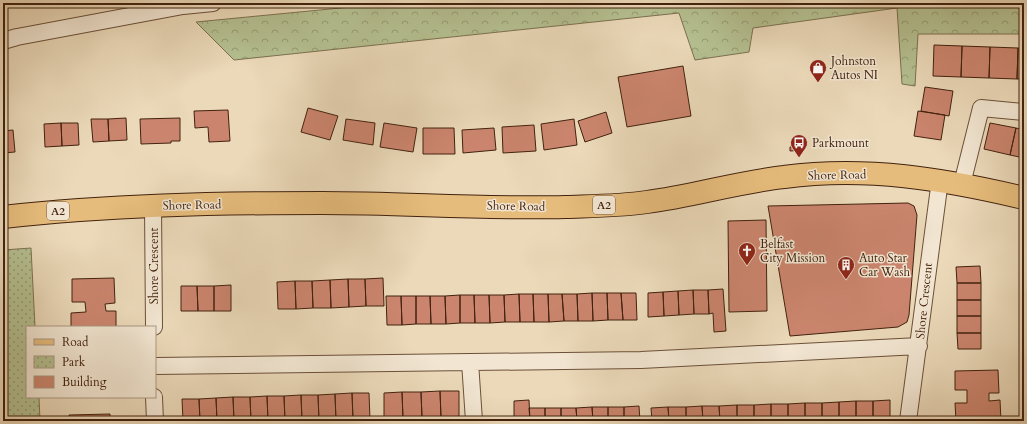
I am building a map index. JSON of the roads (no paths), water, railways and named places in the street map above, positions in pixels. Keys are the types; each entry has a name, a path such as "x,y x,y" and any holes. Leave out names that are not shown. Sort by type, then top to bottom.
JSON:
{"main road":[{"name":"Shore Road","path":"3,217 59,211 153,205 323,203 561,207 645,202 784,177 880,174 940,180 1024,198"}],"street":[{"path":"3,41 16,37 160,10 213,3"},
{"path":"962,184 981,108 1023,112"},
{"name":"Shore Crescent","path":"908,421 940,180"},
{"name":"Shore Crescent","path":"153,205 154,326"},
{"path":"156,366 641,360 919,346"},
{"path":"470,362 474,421"},
{"path":"154,398 155,421"}],"place":[{"name":"Johnston Autos NI","path":"818,83"},
{"name":"Parkmount","path":"799,158"},
{"name":"Belfast City Mission","path":"747,266"},
{"name":"Auto Star Car Wash","path":"846,280"}]}
